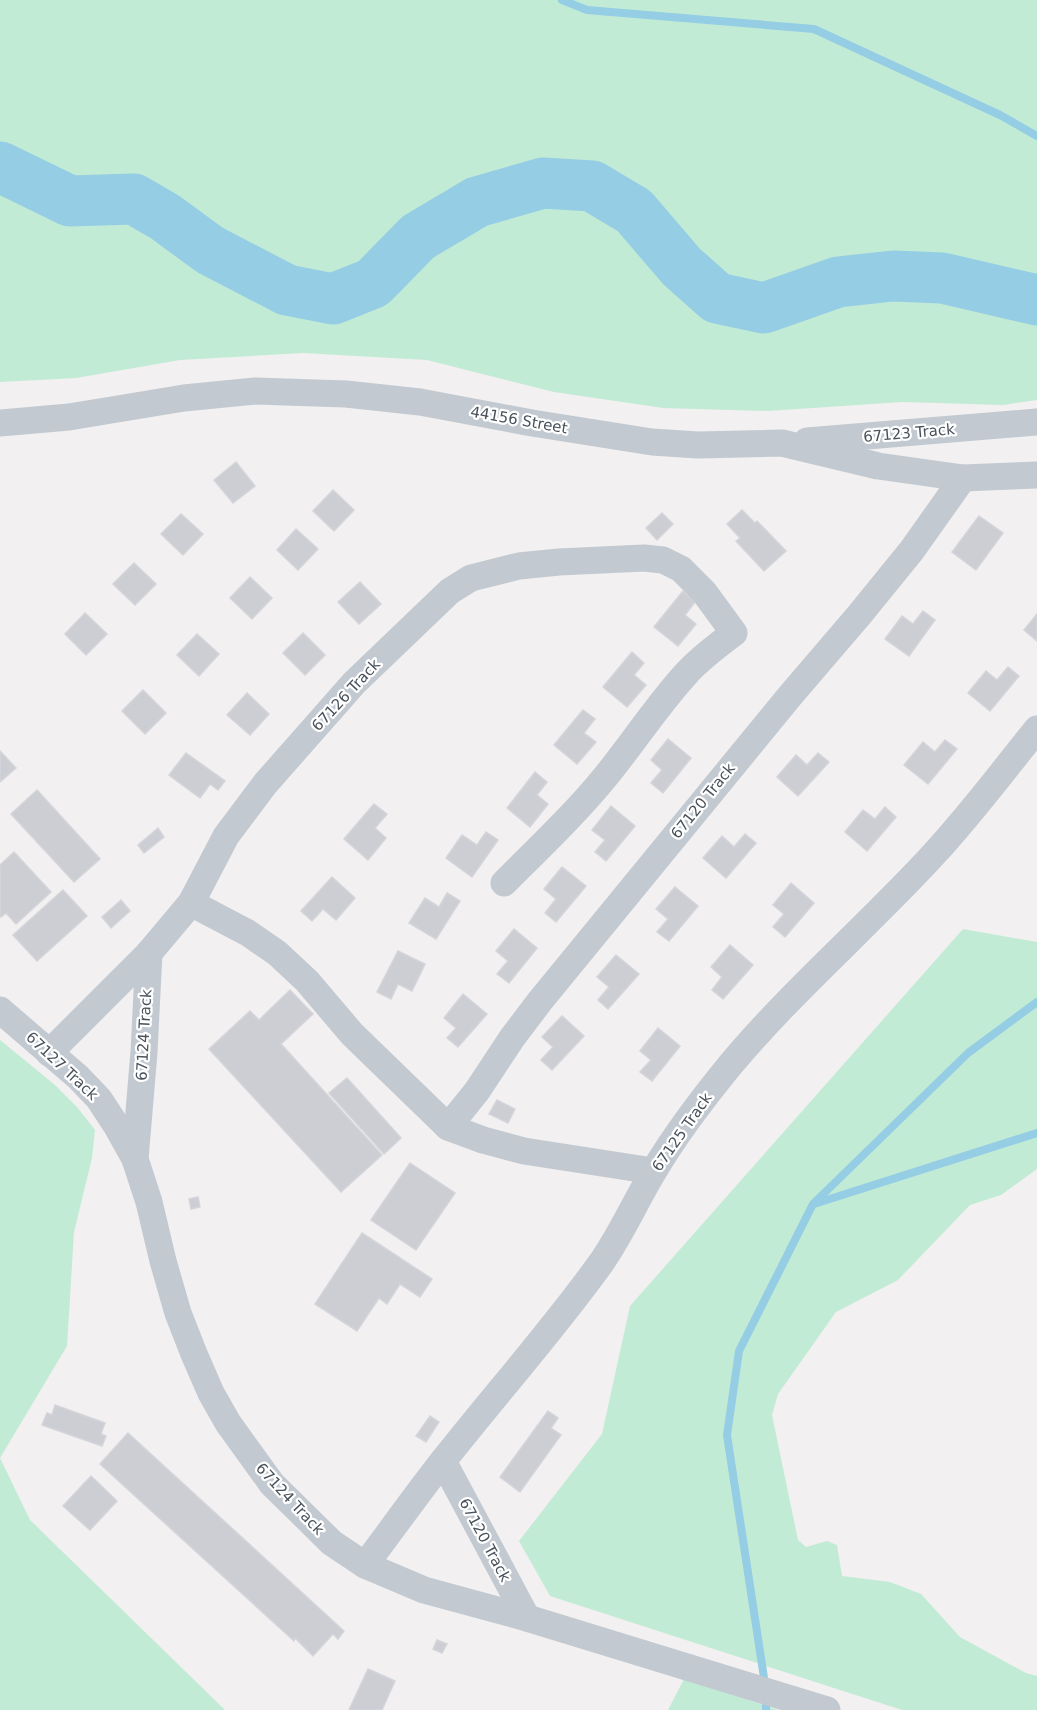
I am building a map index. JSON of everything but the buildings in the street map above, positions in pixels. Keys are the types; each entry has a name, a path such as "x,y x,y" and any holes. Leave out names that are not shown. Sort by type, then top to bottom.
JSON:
{"street":[{"name":"44156 Street","path":"0,423 69,417 184,398 255,391 346,394 420,402 651,442 698,445 782,443 878,466 963,478 1037,475"},
{"name":"67123 Track","path":"782,443 1037,422"},
{"name":"67120 Track","path":"448,1127 477,1091 540,1001 789,697 890,578 963,478"},
{"name":"67126 Track","path":"49,1053 148,953 191,903 226,837 265,784 354,683 450,591 471,578 519,566 539,564 644,558 663,560 681,569 704,592 734,633 686,673 606,777 571,816 504,883"},
{"name":"67125 Track","path":"365,1565 443,1461 561,1316 602,1261 622,1231 671,1143 738,1057 814,975 933,855 970,814 1037,729"},
{"path":"191,903 248,933 278,953 307,981 352,1034 448,1127 483,1140 524,1151 654,1171"},
{"name":"67124 Track","path":"148,953 144,1052 135,1159 150,1202 163,1261 178,1313 211,1393 228,1423 272,1484 332,1543 365,1565 424,1590 527,1618 827,1710"},
{"name":"67127 Track","path":"0,1010 78,1077 99,1099 135,1159"},
{"name":"67120 Track","path":"443,1461 527,1618"}],"green space":[{"path":"0,0 1037,0 1037,400 1003,405 902,402 768,411 663,408 554,392 427,360 303,353 180,360 76,378 0,382"},
{"path":"963,929 1037,942 1037,1169 1001,1195 970,1205 898,1280 836,1312 778,1394 772,1415 798,1540 806,1547 827,1541 837,1545 842,1576 890,1582 921,1594 960,1637 1026,1673 1037,1676 1037,1710 902,1710 550,1596 519,1541 602,1434 630,1306"},
{"path":"0,1040 55,1085 77,1107 95,1130 92,1158 74,1232 67,1346 0,1458"},
{"path":"0,1458 30,1520 225,1710 0,1710"},
{"path":"684,1679 779,1710 668,1710"}],"waterway":[{"path":"562,0 587,10 814,29 1000,115 1037,136"},
{"path":"0,167 70,201 134,199 165,217 210,250 287,290 333,299 373,283 418,237 477,202 543,183 592,186 634,211 682,267 717,298 764,308 838,282 893,276 942,278 1037,300"},
{"path":"766,1710 766,1691 727,1435 739,1351 813,1204 968,1053 1037,1002"},
{"path":"814,1204 1037,1133"}]}
